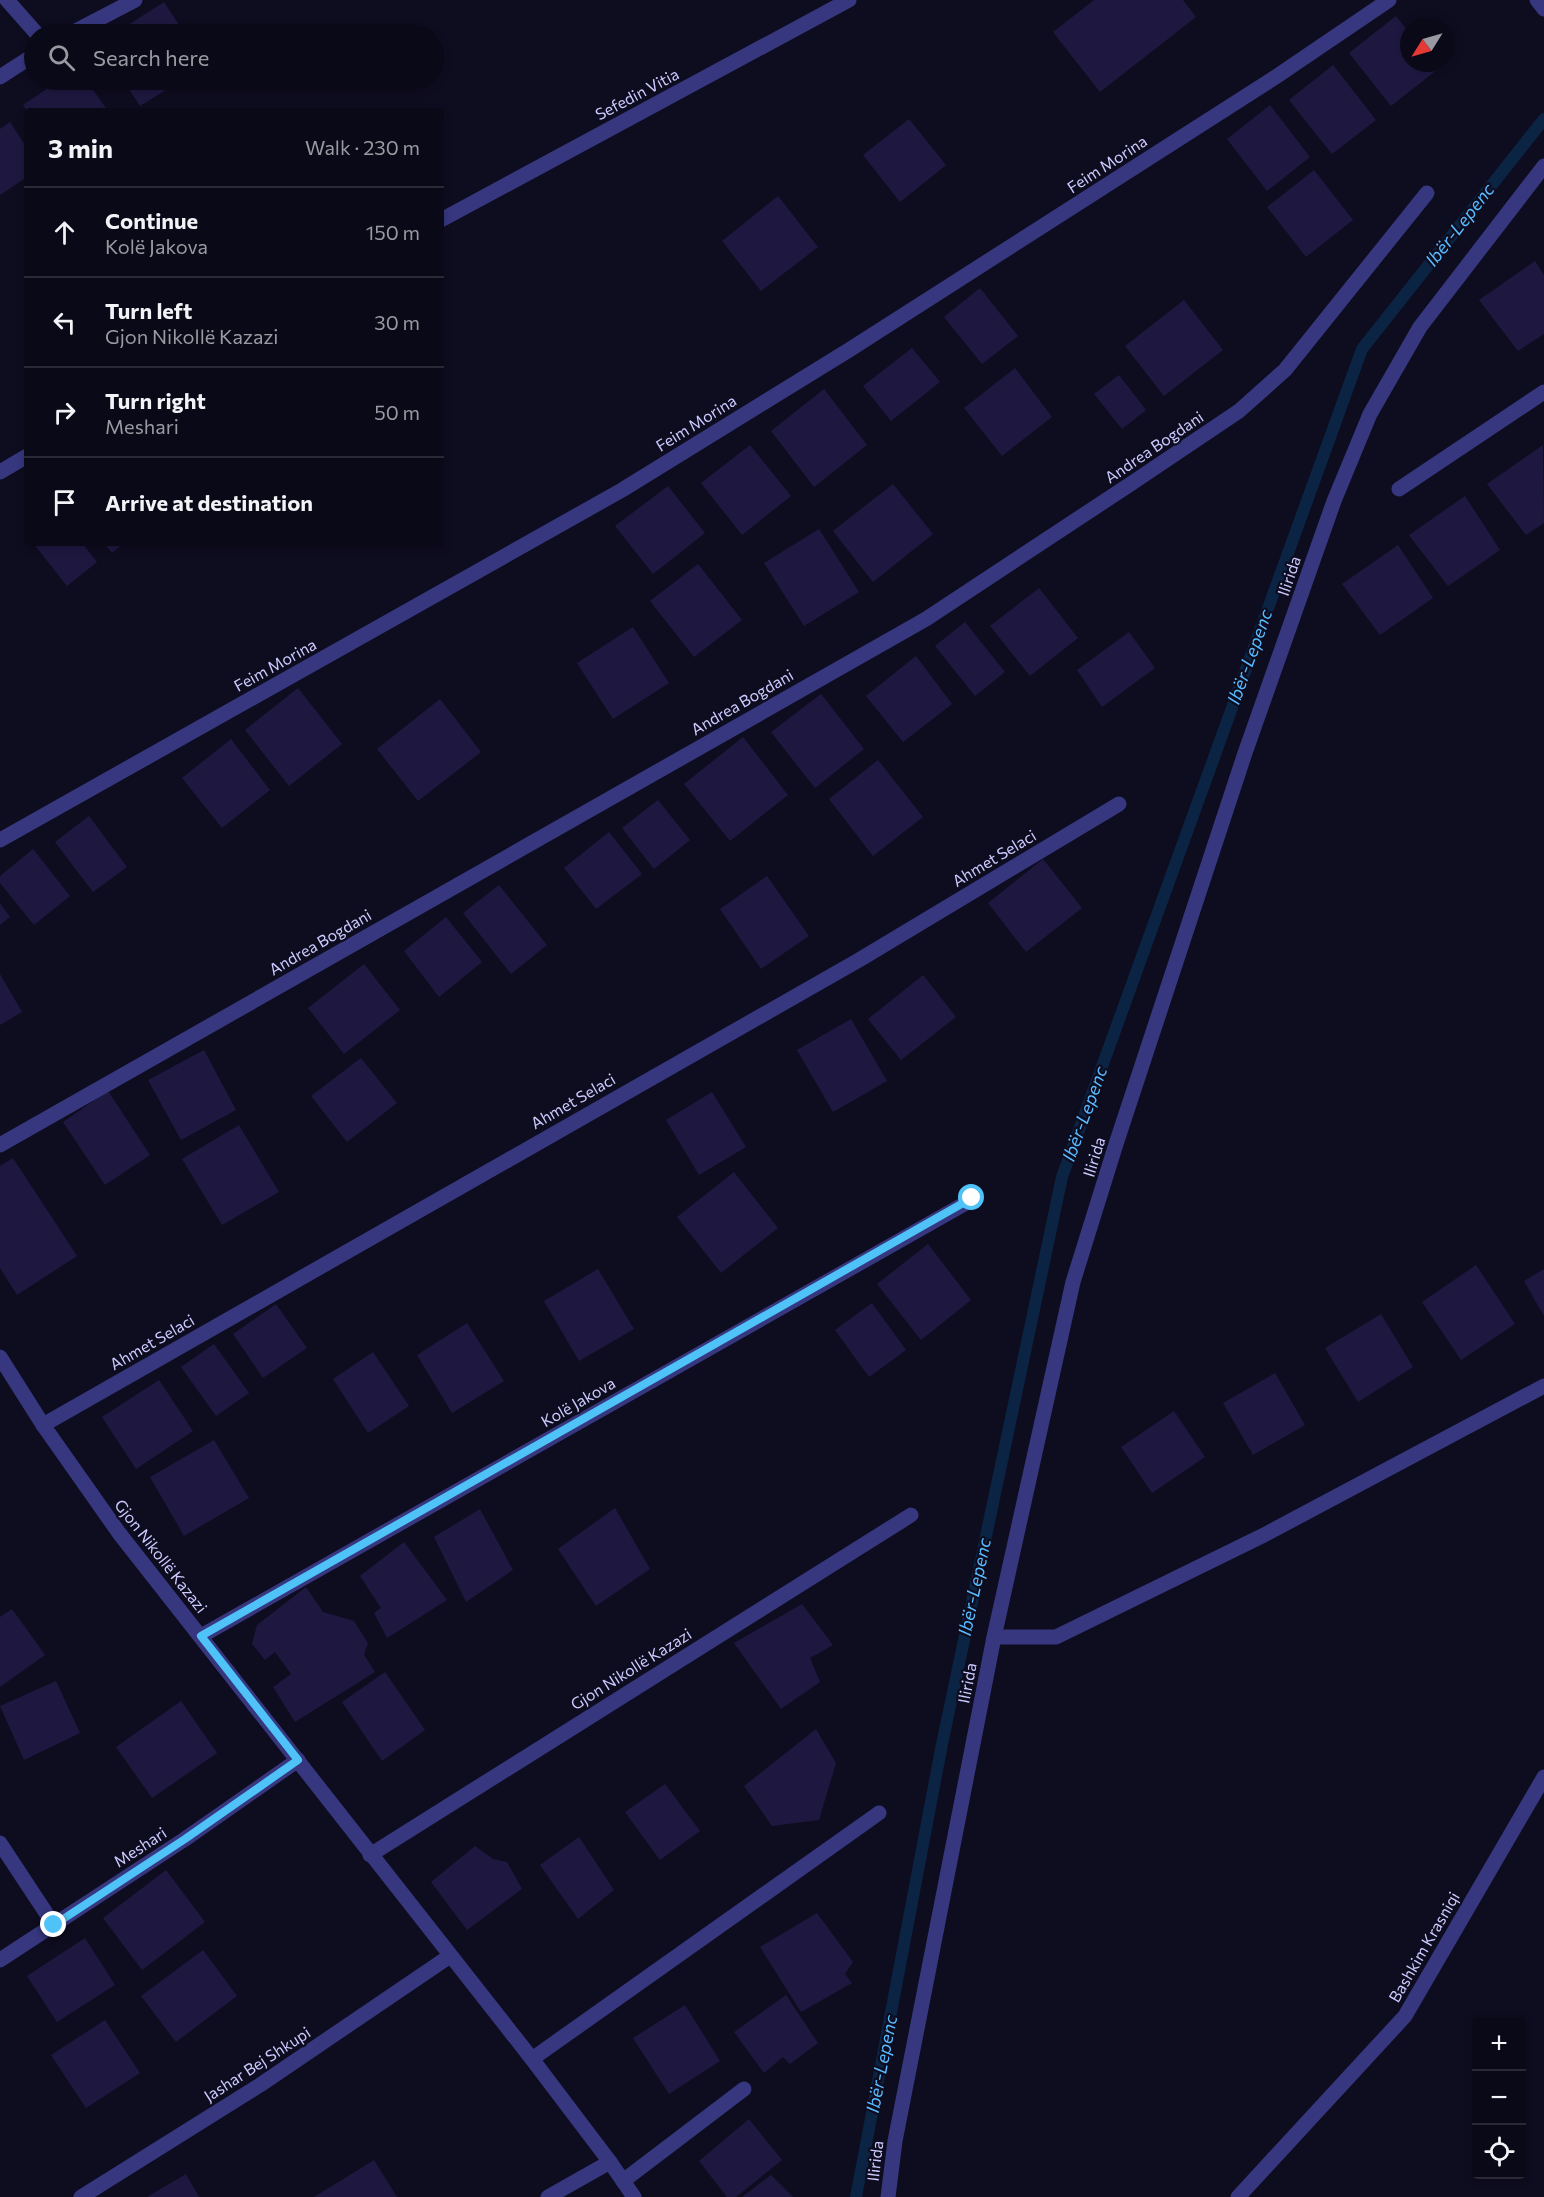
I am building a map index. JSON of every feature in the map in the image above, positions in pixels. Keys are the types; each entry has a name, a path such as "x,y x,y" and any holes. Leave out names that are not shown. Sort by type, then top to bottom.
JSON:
{"street":[{"path":"7,0 28,24"},
{"path":"89,24 135,0"},
{"name":"Sefedin Vitia","path":"444,218 849,0"},
{"name":"Feim Morina","path":"0,840 622,490 930,299 1274,78 1389,0"},
{"path":"1537,0 1544,9"},
{"path":"0,77 24,61"},
{"name":"Ilirida","path":"888,2197 895,2141 994,1637 1073,1282 1120,1133 1245,753 1334,501 1370,414 1420,327 1544,166"},
{"name":"Andrea Bogdani","path":"0,1145 926,619 1132,483 1239,411 1285,370 1426,193"},
{"path":"1399,489 1544,392"},
{"path":"0,472 24,458"},
{"name":"Ahmet Selaci","path":"43,1425 859,960 1119,804"},
{"name":"Kolë Jakova","path":"201,1636 972,1198"},
{"name":"Gjon Nikollë Kazazi","path":"0,1357 43,1425 119,1533 532,2059 634,2197"},
{"path":"994,1637 1056,1637 1264,1535 1544,1386"},
{"name":"Gjon Nikollë Kazazi","path":"370,1855 911,1515"},
{"name":"Meshari","path":"0,1960 185,1839 298,1760"},
{"name":"Bashkim Krasniqi","path":"1238,2197 1405,2016 1544,1777"},
{"path":"532,2059 879,1813"},
{"path":"0,1843 54,1925"},
{"name":"Jashar Bej Shkupi","path":"81,2197 260,2085 450,1956"},
{"path":"623,2181 744,2089"},
{"path":"548,2197 610,2162"}],"building":[{"path":"1094,0 1183,0 1196,17 1100,92 1053,32"},
{"path":"164,2 178,24 130,24"},
{"path":"1396,16 1400,21 1400,72 1434,72 1391,106 1349,53"},
{"path":"1333,65 1376,120 1332,154 1289,100"},
{"path":"45,90 93,90 106,108 25,108 23,105"},
{"path":"130,90 166,90 140,106"},
{"path":"1270,105 1310,157 1267,191 1227,139"},
{"path":"909,119 946,165 900,202 863,155"},
{"path":"10,122 24,143 24,179 0,195 0,129"},
{"path":"1314,170 1353,220 1306,257 1267,207"},
{"path":"778,196 818,247 761,291 722,241"},
{"path":"1535,261 1544,275 1544,334 1518,351 1479,300"},
{"path":"980,288 1018,336 982,364 944,317"},
{"path":"1184,300 1223,350 1164,396 1125,346"},
{"path":"912,348 940,382 891,421 863,386"},
{"path":"1015,368 1052,417 1002,456 964,408"},
{"path":"1119,375 1146,410 1122,429 1094,394"},
{"path":"824,389 867,445 814,487 771,431"},
{"path":"750,445 791,496 742,535 701,483"},
{"path":"1543,445 1544,523 1526,535 1487,484"},
{"path":"893,484 933,534 873,582 833,531"},
{"path":"668,486 705,533 653,574 615,526"},
{"path":"1465,496 1500,550 1448,586 1409,535"},
{"path":"819,529 859,592 804,626 764,563"},
{"path":"1398,545 1433,598 1380,635 1342,584"},
{"path":"35,546 84,546 97,562 67,586"},
{"path":"106,546 120,546 112,553"},
{"path":"698,564 742,620 694,657 650,601"},
{"path":"1039,588 1078,638 1030,676 990,626"},
{"path":"965,622 1005,672 975,696 935,646"},
{"path":"633,627 669,683 613,719 577,663"},
{"path":"1129,632 1155,668 1102,707 1077,670"},
{"path":"916,656 952,704 903,742 866,696"},
{"path":"298,688 342,744 289,786 245,730"},
{"path":"821,694 864,749 815,788 771,732"},
{"path":"440,699 481,752 418,801 377,749"},
{"path":"743,737 788,795 730,841 684,784"},
{"path":"231,739 270,790 222,828 182,778"},
{"path":"878,760 923,817 873,856 829,799"},
{"path":"658,800 690,840 654,869 622,828"},
{"path":"89,816 127,867 93,892 55,842"},
{"path":"609,832 642,874 596,909 564,868"},
{"path":"33,849 70,896 34,925 0,883 0,876"},
{"path":"1043,859 1082,908 1026,952 988,903"},
{"path":"767,876 809,936 761,969 720,909"},
{"path":"499,885 547,945 511,974 463,913"},
{"path":"0,903 10,917 0,925"},
{"path":"446,917 482,962 439,997 404,951"},
{"path":"364,964 400,1010 344,1054 308,1008"},
{"path":"0,974 22,1012 0,1025"},
{"path":"923,975 956,1017 901,1060 868,1019"},
{"path":"851,1019 887,1081 833,1112 797,1050"},
{"path":"204,1050 236,1110 181,1140 148,1080"},
{"path":"361,1058 397,1103 347,1142 311,1096"},
{"path":"108,1091 150,1155 105,1185 63,1122"},
{"path":"712,1092 746,1147 699,1175 666,1120"},
{"path":"239,1125 279,1192 222,1225 182,1159"},
{"path":"13,1158 77,1256 17,1295 0,1268 0,1166"},
{"path":"734,1172 778,1228 721,1273 677,1217"},
{"path":"928,1244 971,1300 921,1340 877,1284"},
{"path":"1476,1265 1515,1324 1461,1360 1422,1302"},
{"path":"598,1269 634,1329 579,1361 544,1301"},
{"path":"1544,1269 1544,1316 1524,1281"},
{"path":"872,1303 906,1350 869,1377 835,1330"},
{"path":"276,1304 307,1348 263,1378 233,1334"},
{"path":"1381,1314 1413,1367 1358,1402 1325,1348"},
{"path":"467,1323 504,1381 452,1413 417,1355"},
{"path":"214,1344 249,1393 216,1416 181,1367"},
{"path":"373,1352 409,1406 368,1433 333,1379"},
{"path":"1275,1373 1305,1425 1253,1455 1223,1403"},
{"path":"159,1380 193,1431 136,1469 102,1417"},
{"path":"1174,1411 1205,1457 1152,1493 1121,1447"},
{"path":"214,1440 249,1498 184,1536 150,1477"},
{"path":"615,1508 650,1569 596,1606 558,1549"},
{"path":"480,1509 513,1570 466,1602 434,1537"},
{"path":"404,1542 447,1600 387,1638 374,1613 381,1608 360,1576"},
{"path":"306,1587 323,1612 354,1621 368,1643 364,1655 375,1672 295,1722 273,1687 291,1674 275,1652 265,1660 252,1644 257,1625"},
{"path":"802,1604 833,1645 810,1658 820,1682 781,1709 734,1643"},
{"path":"12,1609 45,1655 0,1687 0,1617"},
{"path":"385,1672 425,1730 382,1761 342,1702"},
{"path":"56,1681 80,1733 24,1760 0,1706"},
{"path":"181,1701 217,1753 152,1798 116,1747"},
{"path":"816,1729 836,1763 819,1820 772,1826 744,1786"},
{"path":"665,1784 700,1831 660,1860 625,1812"},
{"path":"579,1837 614,1890 578,1919 540,1865"},
{"path":"475,1846 493,1859 507,1862 522,1889 467,1930 431,1882"},
{"path":"166,1870 205,1922 142,1970 103,1918"},
{"path":"817,1913 853,1962 845,1974 852,1983 801,2012 760,1947"},
{"path":"85,1938 115,1985 57,2022 27,1976"},
{"path":"203,1950 237,1996 176,2042 141,1996"},
{"path":"786,1995 818,2043 790,2064 783,2057 764,2073 734,2032"},
{"path":"685,2005 720,2061 669,2094 633,2038"},
{"path":"105,2020 140,2073 86,2108 51,2055"},
{"path":"749,2119 782,2160 736,2197 727,2197 699,2161"},
{"path":"374,2160 397,2197 314,2197"},
{"path":"186,2174 199,2197 147,2197"},
{"path":"771,2175 793,2197 742,2197"}],"waterway":[{"name":"Ibër-Lepenc","path":"856,2197 942,1744 1062,1177 1362,349 1544,119"}],"route":[{"path":"54,1925 185,1839 298,1760 201,1636 972,1198"}]}
